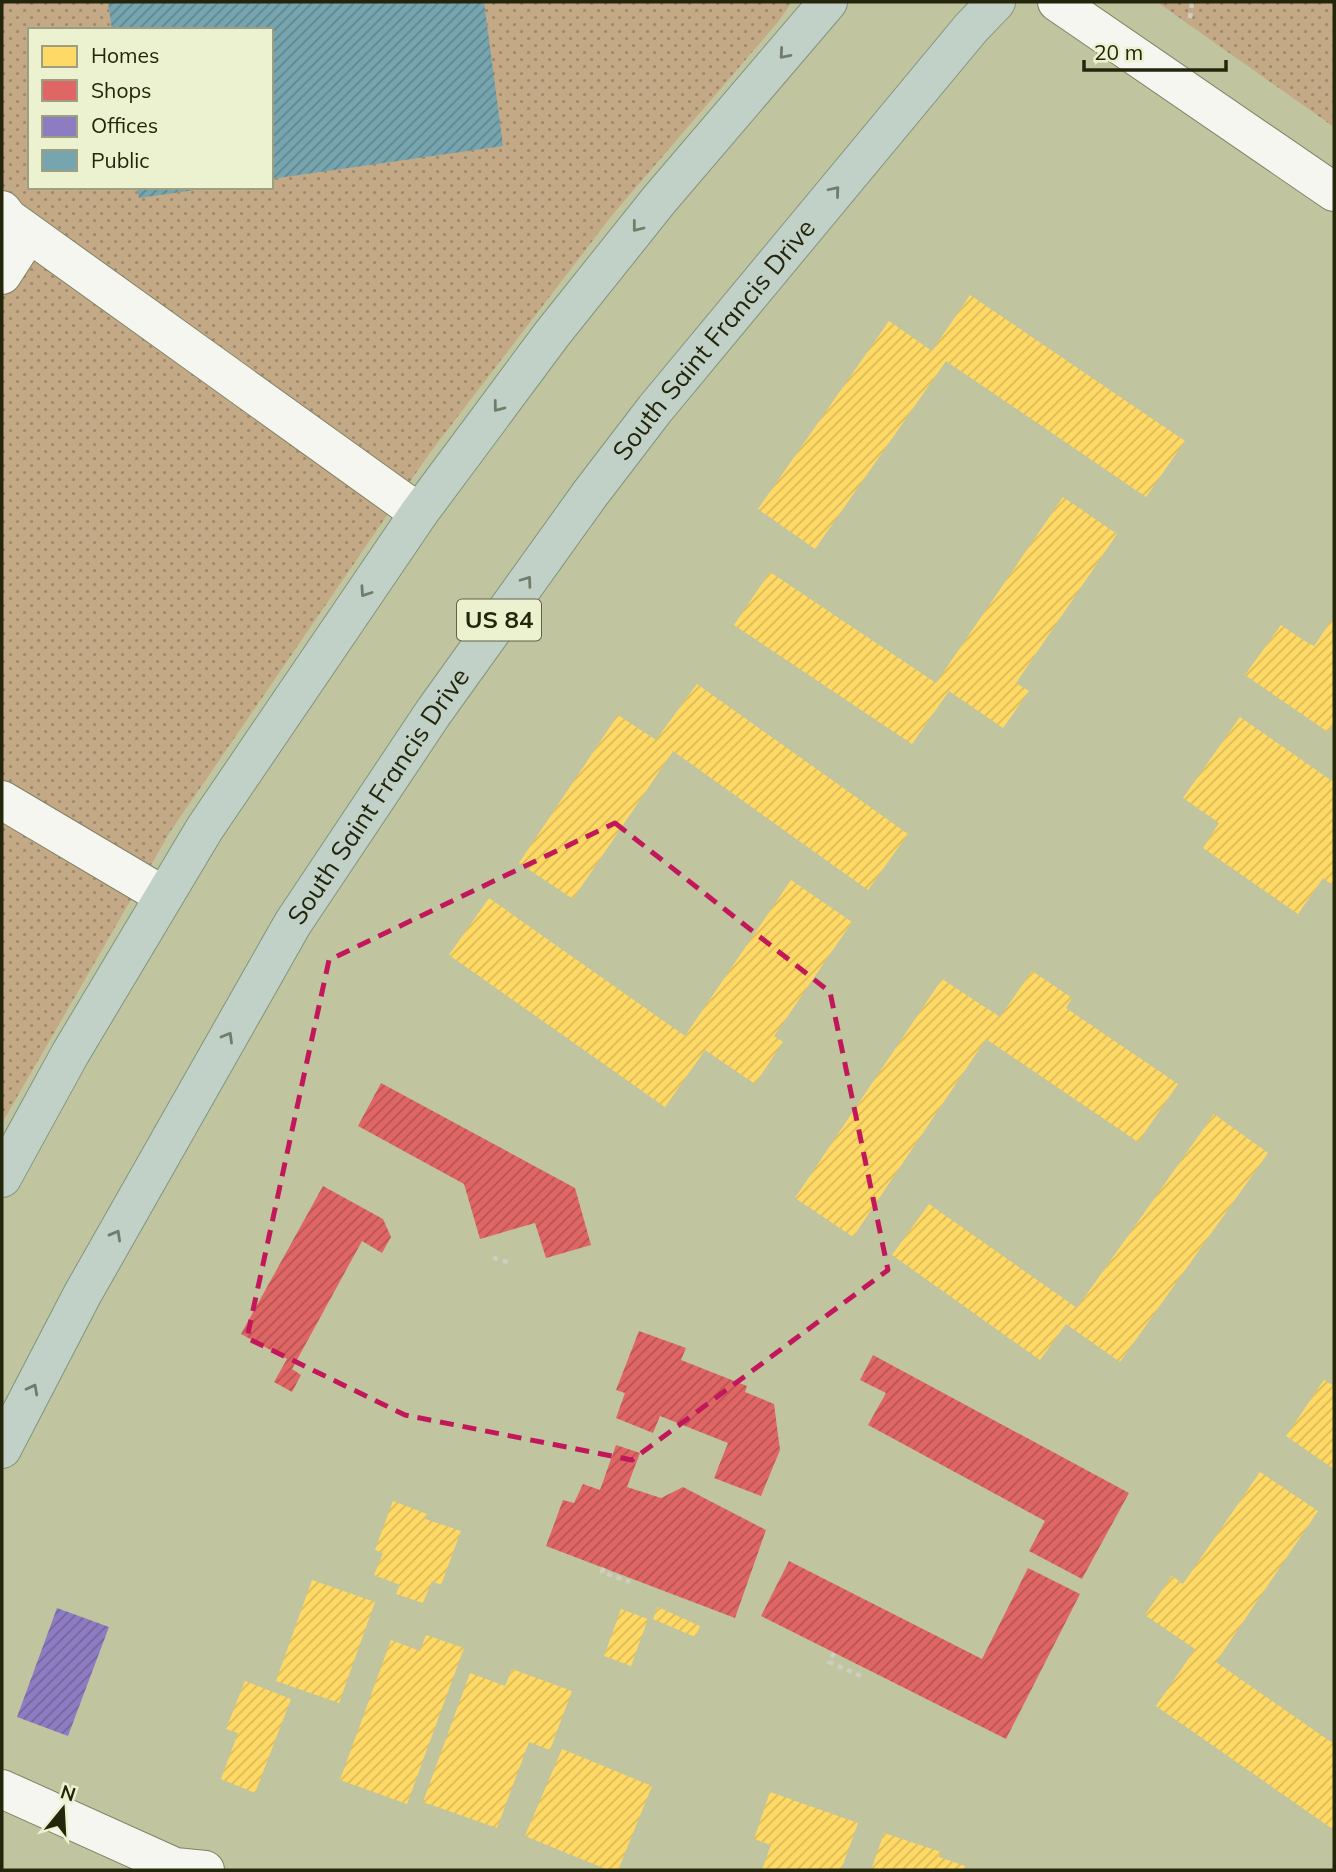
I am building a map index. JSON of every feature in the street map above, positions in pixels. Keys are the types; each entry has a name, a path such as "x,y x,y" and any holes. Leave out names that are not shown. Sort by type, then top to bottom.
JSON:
{"highway":[{"path":"2,1178 71,1054 205,828 419,513 552,334 659,200 828,2"},
{"name":"South Saint Francis Drive","path":"2,1449 82,1294 286,935 433,713 654,409 996,2"}],"street":[{"path":"1056,2 1334,192"},
{"path":"2,275 15,222 419,513"},
{"path":"2,800 164,896"},
{"path":"2,1789 175,1867 205,1870"}],"path":[{"path":"1190,18 1192,2"},
{"path":"493,1258 508,1262"},
{"path":"604,1568 602,1572 630,1582"},
{"path":"834,1653 829,1662 863,1677"}],"highlighted area":[{"path":"615,823 830,992 888,1270 632,1460 405,1415 247,1338 329,960"}],"shaded area":[{"path":"2,2 792,2 778,22 613,214 429,454 170,832 2,1123"},
{"path":"1157,2 1334,2 1334,127"}],"building: Homes":[{"path":"970,295 1185,441 1146,497 946,361 815,549 758,509 889,321 932,351"},
{"path":"1063,497 1117,534 1016,683 1029,691 1003,728 949,691 912,744 734,625 770,572 936,683"},
{"path":"1334,617 1334,723 1328,732 1245,675 1281,625 1314,646"},
{"path":"697,684 908,834 868,890 673,751 573,899 519,863 618,715 656,740"},
{"path":"1240,717 1332,781 1334,778 1334,886 1323,878 1298,914 1203,848 1219,823 1183,798"},
{"path":"791,880 852,922 774,1036 783,1042 755,1084 705,1050 665,1107 449,955 489,898 685,1036"},
{"path":"1032,971 1072,998 1066,1008 1178,1084 1138,1142 986,1039 853,1237 795,1198 942,979 1000,1017"},
{"path":"1214,1114 1268,1153 1120,1362 1066,1324 1040,1360 892,1255 929,1204 1077,1308"},
{"path":"1324,1380 1334,1386 1334,1469 1286,1436"},
{"path":"1260,1472 1318,1511 1216,1662 1334,1744 1334,1830 1156,1706 1195,1649 1145,1615 1172,1576 1183,1584"},
{"path":"393,1501 427,1514 425,1519 461,1531 441,1585 432,1581 423,1603 396,1594 400,1585 374,1575 383,1553 375,1550"},
{"path":"312,1580 375,1602 339,1703 276,1681"},
{"path":"658,1607 700,1626 695,1637 653,1619"},
{"path":"621,1609 648,1619 631,1666 604,1656"},
{"path":"426,1635 464,1648 407,1804 340,1780 391,1640 420,1651"},
{"path":"512,1669 572,1691 550,1750 529,1742 497,1828 423,1802 470,1673 505,1686"},
{"path":"245,1681 291,1699 255,1793 221,1779 238,1733 226,1729"},
{"path":"562,1749 652,1786 618,1870 608,1870 525,1836"},
{"path":"770,1792 858,1823 841,1870 762,1870 771,1845 754,1839"},
{"path":"884,1833 941,1852 939,1857 965,1866 963,1870 871,1870"}],"building: Shops":[{"path":"381,1083 575,1188 591,1245 546,1258 535,1223 480,1239 464,1184 358,1126"},
{"path":"323,1186 383,1219 391,1237 382,1253 362,1241 292,1369 301,1375 292,1392 274,1382 287,1359 241,1334"},
{"path":"639,1331 686,1348 681,1360 747,1386 745,1392 774,1404 780,1450 761,1496 714,1478 728,1443 660,1416 653,1433 616,1418 625,1393 616,1390"},
{"path":"873,1355 1129,1493 1082,1579 1029,1551 1045,1521 868,1425 886,1393 860,1380"},
{"path":"616,1445 640,1453 627,1487 661,1498 683,1487 766,1530 735,1618 546,1546 563,1500 574,1503 583,1484 600,1490"},
{"path":"789,1561 982,1659 1028,1568 1080,1594 1006,1739 761,1616"}],"building: Offices":[{"path":"57,1608 109,1627 68,1736 17,1717"}],"building: Public":[{"path":"108,2 484,2 503,146 273,179 273,28 112,28"},
{"path":"137,189 202,189 139,198"}]}
